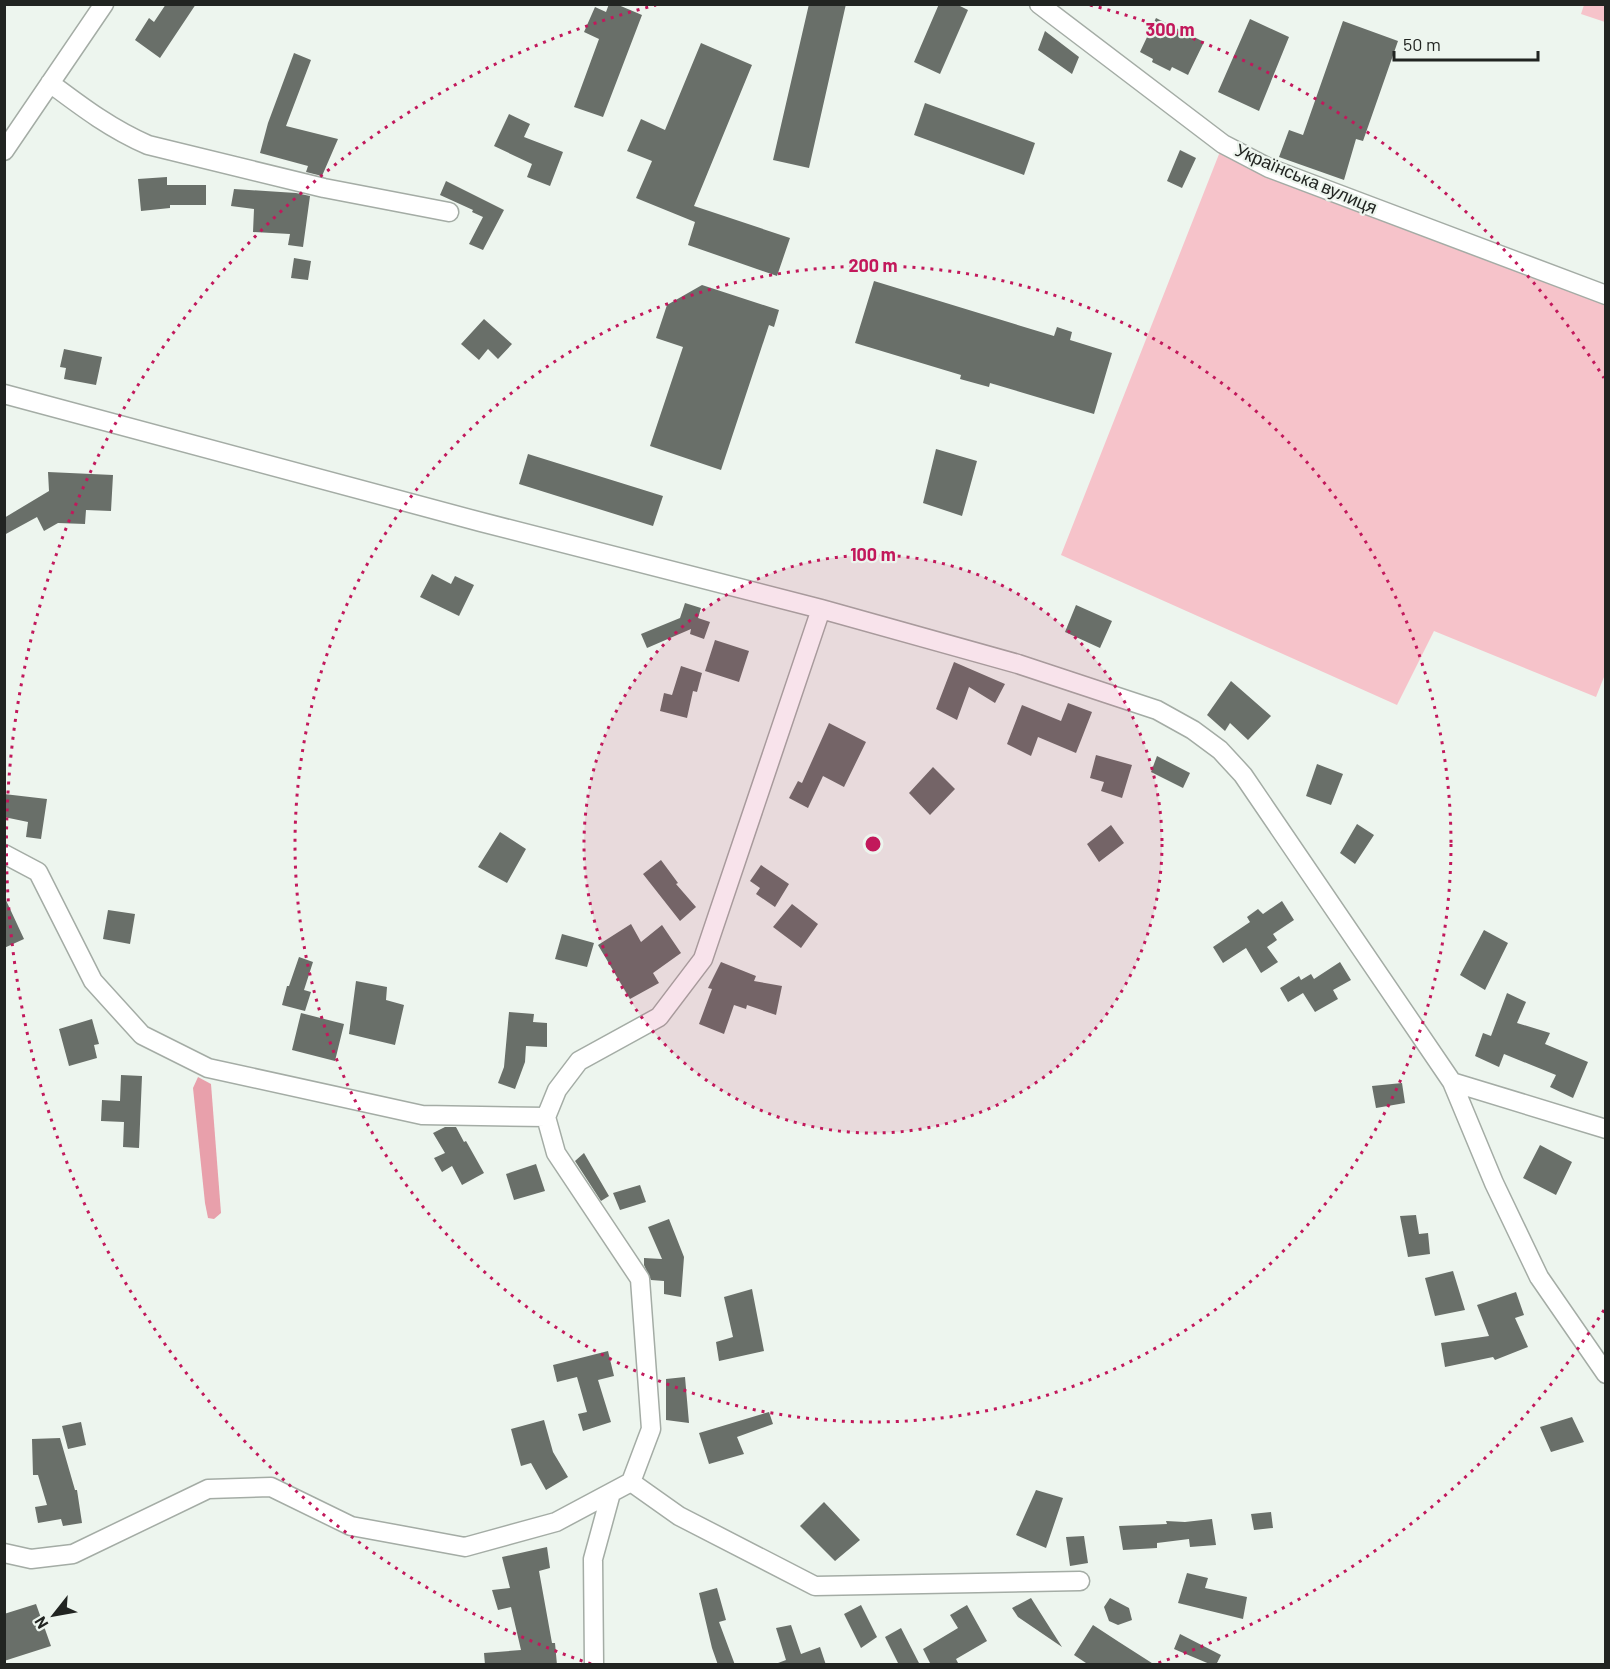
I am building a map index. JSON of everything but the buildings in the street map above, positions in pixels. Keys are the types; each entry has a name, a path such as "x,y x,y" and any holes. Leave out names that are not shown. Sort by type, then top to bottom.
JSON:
{"street":[{"path":"4,151 104,4"},
{"name":"Українська вулиця","path":"1039,4 1222,144 1269,168 1605,295"},
{"path":"50,83 99,120 148,145 324,189 448,212"},
{"path":"4,394 492,525 821,609 1018,664 1146,706 1202,736 1220,750 1260,798 1452,1082 1494,1183 1539,1277 1605,1374"},
{"path":"4,1553 31,1559 73,1554 208,1489 271,1486 351,1526 465,1547 556,1522 631,1482 651,1429 640,1279 556,1153 546,1117 557,1090 579,1060 659,1017 703,959 821,609"},
{"path":"4,854 38,872 93,981 142,1035 199,1064 208,1068 422,1115 546,1117"},
{"path":"1452,1082 1605,1129"},
{"path":"631,1482 679,1516 815,1586 1080,1581"},
{"path":"594,1665 593,1559 611,1493"}],"shaded area":[{"path":"1584,5 1605,5 1605,22 1581,14"},
{"path":"1223,144 1605,295 1606,672 1596,697 1434,631 1397,705 1061,555"},
{"path":"198,1077 211,1084 221,1213 214,1219 208,1218 205,1203 193,1088"}]}
